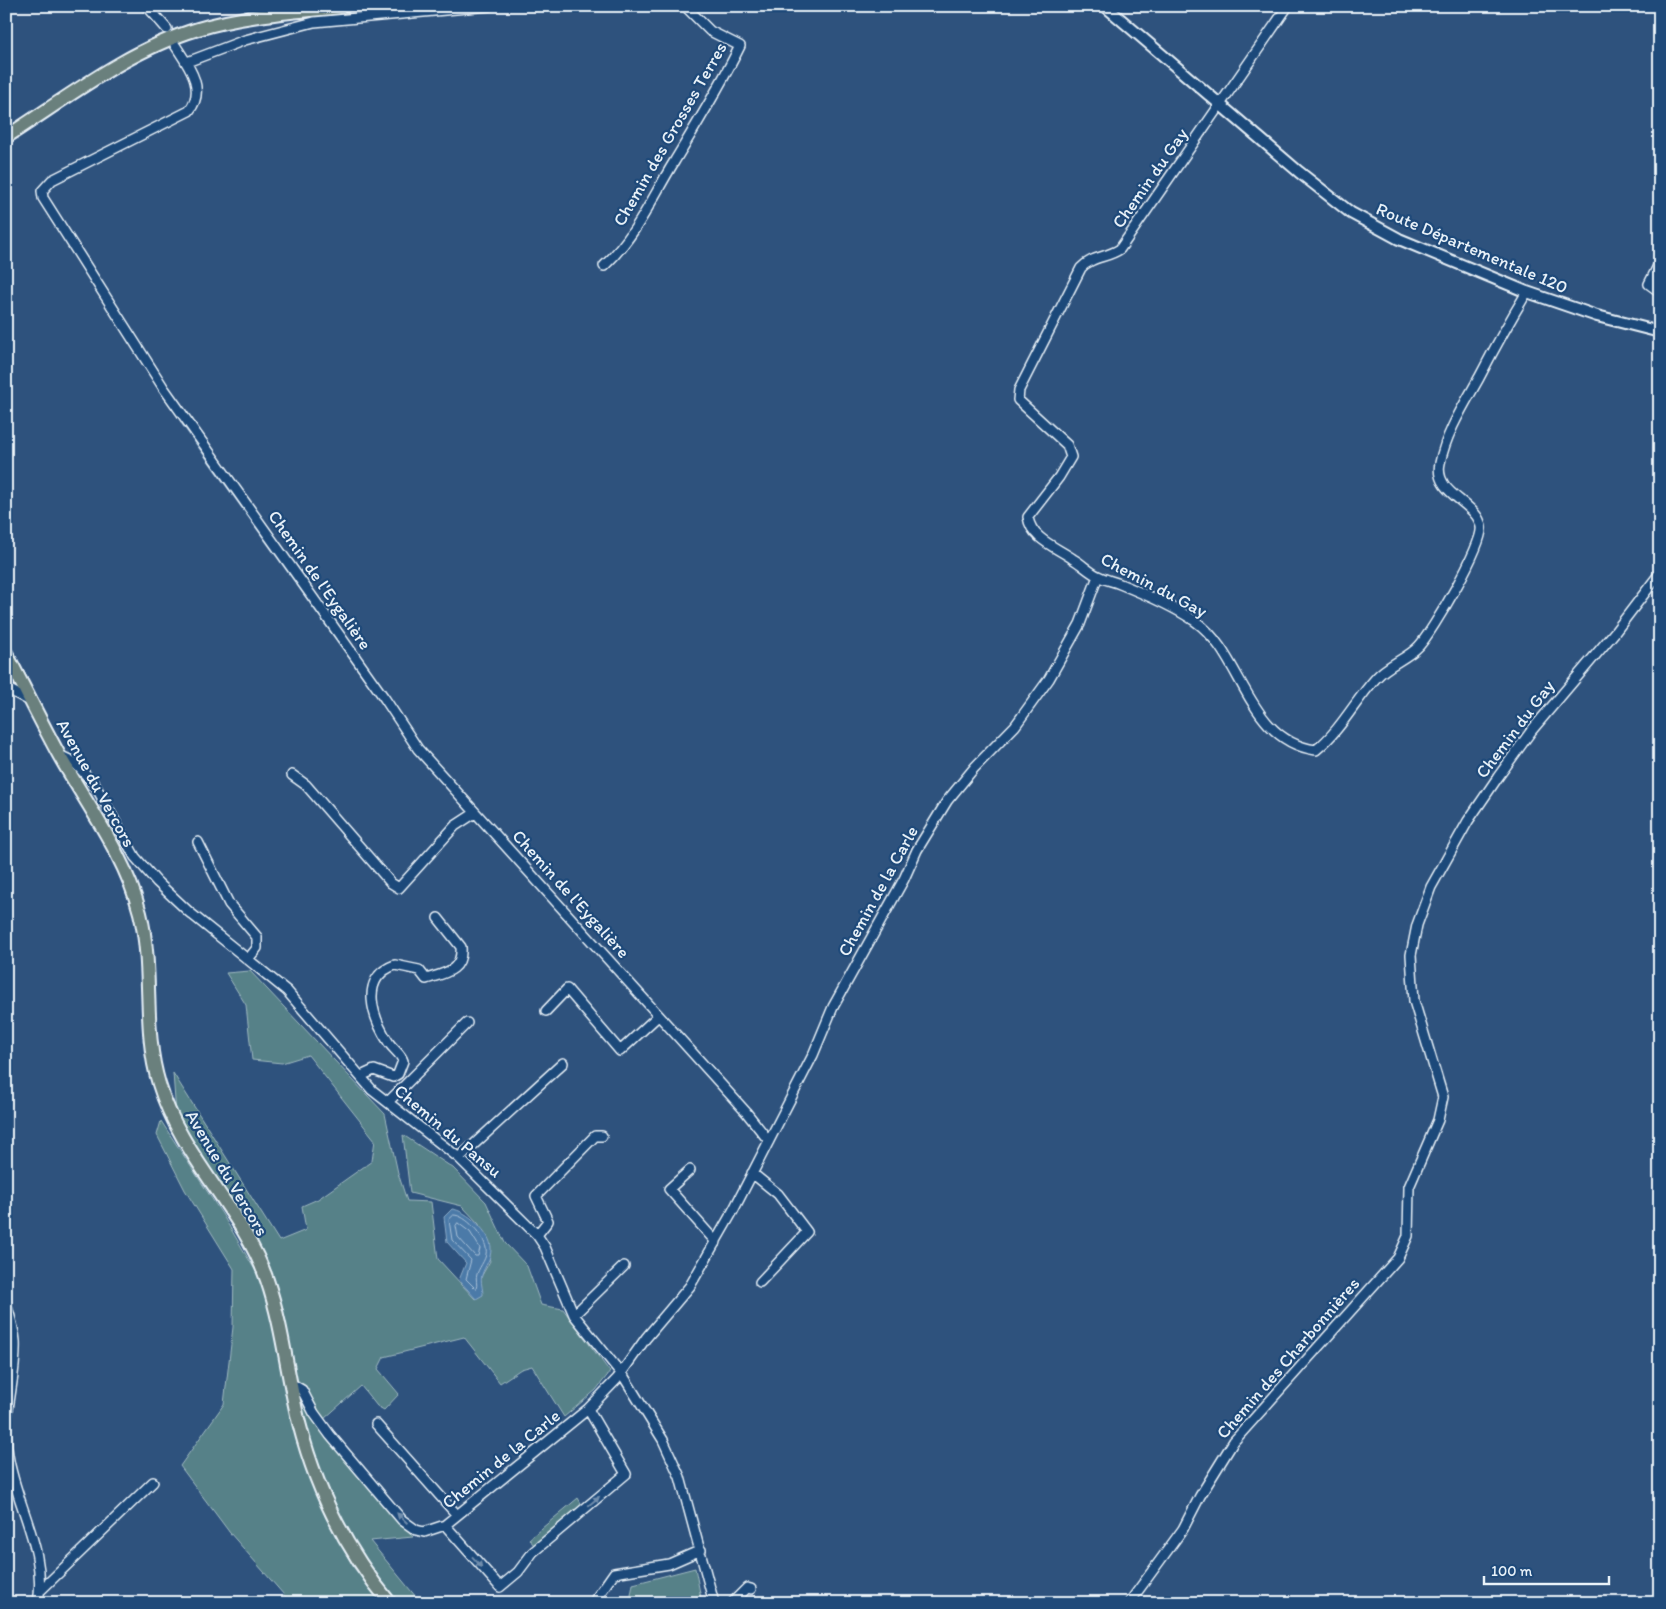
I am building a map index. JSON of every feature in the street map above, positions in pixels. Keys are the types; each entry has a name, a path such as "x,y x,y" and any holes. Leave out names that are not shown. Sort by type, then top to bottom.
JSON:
{"main road":[{"path":"6,137 106,73 162,42 198,29 245,17 349,6"},
{"name":"Avenue du Vercors","path":"6,653 59,755 114,850 130,885 140,913 144,938 148,1012 153,1060 159,1084 172,1118 192,1154 243,1231 266,1277 281,1330 298,1422 326,1504 347,1543 371,1580 390,1603"}],"street":[{"path":"147,6 167,30"},
{"path":"186,62 245,40 314,22 489,6"},
{"name":"Chemin des Grosses Terres","path":"604,266 622,248 652,202 740,46 710,31 685,6"},
{"name":"Route Départementale 120","path":"1105,6 1222,104 1299,172 1351,213 1399,239 1527,292 1597,316 1660,332"},
{"path":"1222,104 1288,6"},
{"name":"Chemin de l'Eygalière","path":"175,45 186,62 198,91 197,98 189,111 52,180 42,191 43,198 174,403 385,699 418,749 746,1112 769,1141"},
{"name":"Chemin du Gay","path":"1222,104 1120,249 1110,255 1090,260 1081,268 1017,395 1018,400 1059,438 1070,452 1067,467 1028,517 1029,526 1046,542 1098,576 1168,606 1205,629 1224,655 1251,702 1272,728 1303,748 1316,750 1332,737 1378,676 1418,648 1468,565 1481,536 1482,526 1470,510 1448,490 1439,477 1439,464 1450,431 1527,292"},
{"path":"1660,262 1649,284 1660,292"},
{"name":"Chemin du Gay","path":"1408,1236 1409,1187 1438,1120 1444,1098 1414,1002 1413,992 1411,955 1418,925 1431,888 1468,821 1532,730 1615,632 1660,573"},
{"name":"Chemin de la Carle","path":"292,1384 302,1390 314,1413 330,1435 402,1520 416,1530 424,1532 444,1525 457,1516 588,1409 621,1374 646,1338 690,1286 716,1242 769,1141 813,1054 833,1007 934,821 947,801 975,767 1015,726 1049,679 1080,624 1098,576"},
{"path":"6,688 31,701"},
{"name":"Chemin du Pansu","path":"59,755 74,762 95,785 134,857 157,882 189,912 249,958 287,991 361,1076 388,1102 459,1158 537,1235 545,1247 574,1315 621,1374 664,1440 680,1477 714,1603"},
{"path":"292,775 306,785 391,883 399,888 455,826 475,812"},
{"path":"198,842 229,904 257,937 257,948 249,958"},
{"path":"361,1076 374,1070 393,1077 398,1074 403,1061 388,1041 373,1009 371,1000 373,985 382,972 395,965 419,970 426,979 450,972 460,961 461,947 438,918"},
{"path":"546,1011 567,989 620,1051 658,1016"},
{"path":"388,1102 467,1023"},
{"path":"459,1158 562,1064"},
{"path":"537,1235 548,1221 536,1196 595,1136 602,1136"},
{"path":"690,1170 668,1189 716,1242"},
{"path":"752,1173 778,1194 807,1232 760,1282"},
{"name":"Chemin des Charbonnières","path":"1130,1603 1184,1528 1200,1496 1234,1441 1398,1258 1408,1236"},
{"path":"574,1315 624,1266"},
{"path":"6,1304 15,1342 7,1427 7,1453 38,1554 40,1590 38,1603"},
{"path":"444,1525 500,1587 518,1572 533,1552 626,1474 588,1409"},
{"path":"376,1424 457,1516"},
{"path":"40,1590 154,1482"},
{"path":"593,1603 614,1573 669,1564 701,1550"},
{"path":"732,1603 747,1588 751,1588"}],"green space":[{"path":"250,971 385,1114 398,1173 407,1201 431,1202 438,1259 475,1299 481,1277 490,1261 479,1224 462,1206 410,1193 403,1135 453,1168 486,1202 505,1243 527,1266 541,1305 563,1309 610,1372 596,1390 564,1417 532,1366 521,1369 500,1383 464,1337 384,1357 378,1369 399,1394 384,1410 377,1406 361,1386 324,1419 413,1537 370,1541 421,1603 399,1603 357,1550 333,1506 314,1461 299,1406 283,1312 260,1251 176,1114 173,1073 279,1241 306,1230 302,1206 318,1199 372,1161 375,1140 308,1055 282,1063 252,1060 246,1005 226,973"},
{"path":"161,1121 222,1214 265,1287 282,1360 295,1434 325,1516 354,1568 383,1603 291,1603 230,1533 180,1466 224,1404 233,1327 234,1269 185,1190 157,1135"},
{"path":"578,1498 582,1505 534,1545 529,1539"},
{"path":"695,1568 702,1603 630,1601 633,1584"}],"water":[{"path":"452,1209 464,1213 477,1223 490,1243 490,1256 481,1277 483,1295 476,1299 459,1280 466,1263 447,1242 444,1217"}],"waterway":[{"path":"182,423 365,679"}]}
